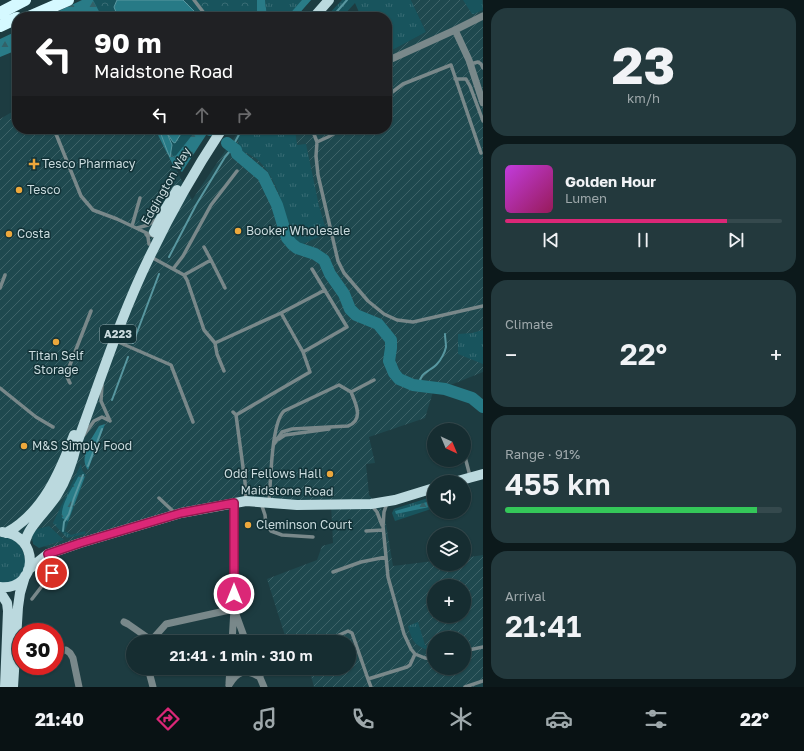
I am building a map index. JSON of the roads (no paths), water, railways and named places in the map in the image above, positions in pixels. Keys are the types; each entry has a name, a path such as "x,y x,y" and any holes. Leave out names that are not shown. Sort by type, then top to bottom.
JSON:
{"highway":[{"path":"0,13 25,0"},
{"path":"28,12 51,0"},
{"path":"40,12 68,0"},
{"path":"0,27 12,20"},
{"path":"0,27 12,23"}],"main road":[{"path":"310,12 320,0"},
{"path":"319,12 329,0"},
{"name":"Edgington Way","path":"25,544 30,530 57,495 66,478 73,449 103,356 134,292 147,255 149,238 212,134"},
{"name":"Edgington Way","path":"3,533 16,528 48,492 73,449 102,374 136,271 141,268 191,177 219,134"},
{"name":"Edgington Way","path":"149,238 155,236 188,177 191,177"},
{"path":"471,477 483,474"},
{"name":"Maidstone Road","path":"0,587 12,586 19,582 48,554 172,516 246,501 296,505 371,504 387,502 427,490"},
{"path":"3,533 18,538 36,551 48,554"},
{"path":"13,687 18,607 20,593 30,560 25,544"},
{"path":"0,592 7,603 8,612 5,687"}],"street":[{"path":"320,12 333,0"},
{"path":"392,59 483,16"},
{"path":"455,30 470,64 483,103"},
{"path":"232,635 234,609 234,503"},
{"path":"156,635 166,624 234,609"},
{"path":"234,609 243,635"},
{"path":"124,622 142,635"},
{"path":"64,650 70,653 73,658 78,687"},
{"path":"229,686 232,679 242,672 250,672 260,677 264,687"},
{"path":"150,675 153,687"},
{"path":"229,686 230,675"}],"lane":[{"path":"194,0 203,12"},
{"path":"470,64 478,62 483,68"},
{"path":"392,92 403,84 451,65 481,153"},
{"path":"455,79 466,80 470,86 483,121"},
{"path":"56,134 81,196 93,210 137,228 149,238"},
{"path":"314,134 317,142 316,156 318,175 338,261 344,273 368,301 384,314 398,320 413,322 483,306"},
{"path":"317,142 333,134"},
{"path":"173,269 183,256 212,205 237,171"},
{"path":"132,226 140,198"},
{"path":"137,228 148,225 166,208"},
{"path":"204,247 225,288"},
{"path":"147,255 184,275 204,330 215,343 217,354 224,372"},
{"path":"184,275 211,260"},
{"path":"302,352 347,327 312,269"},
{"path":"0,288 5,275"},
{"path":"215,343 281,313 325,290"},
{"path":"70,383 66,376 91,311"},
{"path":"236,415 310,372 302,352 281,313"},
{"path":"112,340 171,365 192,422"},
{"path":"73,449 94,421 102,417 110,421 101,401 102,374"},
{"path":"351,392 374,380"},
{"path":"275,442 282,432 292,429 348,426 353,424 357,419 358,413 351,392 339,385 284,411 280,414 277,425 264,503 266,524 272,531 282,534 313,537"},
{"path":"0,388 36,417 53,427"},
{"path":"232,412 236,415 245,482 246,501"},
{"path":"159,498 166,504 172,516"},
{"path":"387,502 384,512 383,528 388,577 404,634 410,649 415,654 427,658"},
{"path":"166,504 172,516"},
{"path":"371,504 377,512 383,528"},
{"path":"366,531 383,528"},
{"path":"32,599 52,573 53,567 48,554"},
{"path":"333,572 361,562 386,557"},
{"path":"338,635 348,631 353,635"},
{"path":"356,644 371,687"},
{"path":"471,650 483,647"},
{"path":"368,678 407,667 410,665 415,654"},
{"path":"465,687 483,681"}],"waterway":[{"path":"336,12 347,0"},
{"path":"169,257 196,205 225,157 230,151 236,150 235,142 239,134"},
{"path":"227,143 236,150 237,154 263,176 277,205 287,238 297,248 315,254 324,260 330,274 344,294 350,309 356,315 378,324 391,340 389,361 394,373 399,379 413,385 445,389 472,398 483,407"},
{"path":"133,343 159,274"},
{"path":"420,385 423,375 437,364 443,356 446,347 445,334"},
{"path":"112,400 128,357"},
{"path":"88,466 102,429"},
{"path":"63,531 64,522 69,514 83,475"}],"place":[{"name":"Tesco Pharmacy","path":"34,164"},
{"name":"Tesco","path":"19,190"},
{"name":"Booker Wholesale","path":"238,231"},
{"name":"Costa","path":"9,234"},
{"name":"Titan Self Storage","path":"56,342"},
{"name":"M&S Simply Food","path":"24,446"},
{"name":"Odd Fellows Hall","path":"330,474"},
{"name":"Cleminson Court","path":"248,525"}]}
